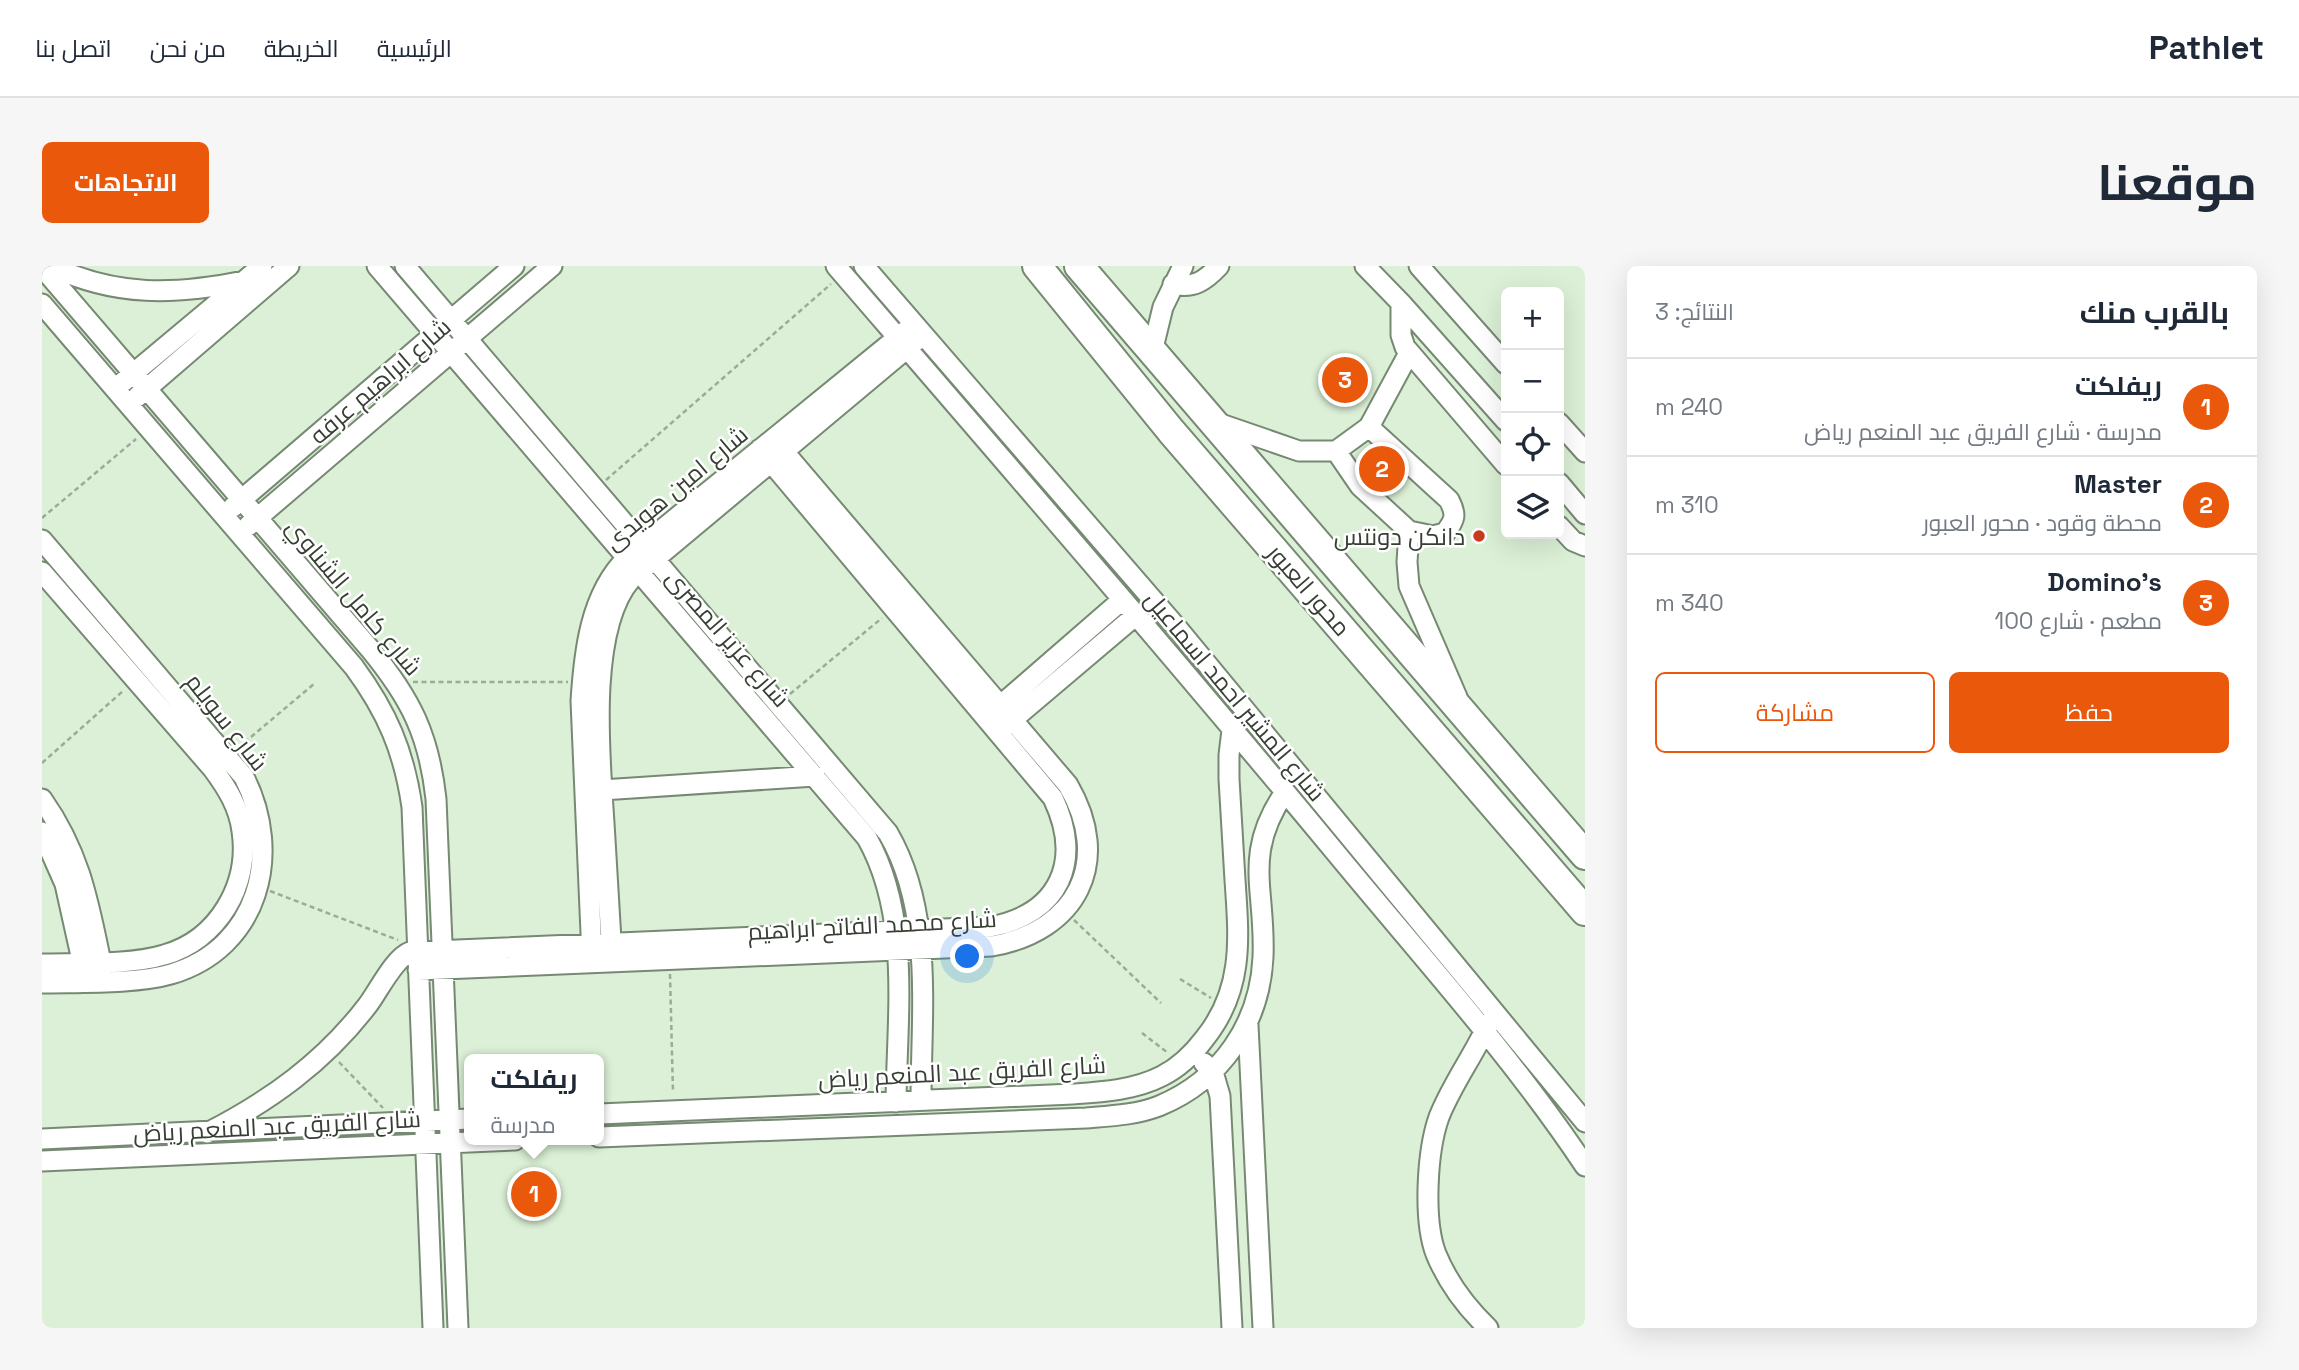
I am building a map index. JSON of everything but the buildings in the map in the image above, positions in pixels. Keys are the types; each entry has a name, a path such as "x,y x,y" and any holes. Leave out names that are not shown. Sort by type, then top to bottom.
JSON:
{"highway":[{"name":"محور العبور","path":"1037,266 1171,431 1585,911"},
{"name":"محور العبور","path":"1086,267 1152,352 1585,855"}],"street":[{"path":"51,266 102,285 143,291 202,289 244,281"},
{"path":"140,381 262,266"},
{"path":"121,397 289,266"},
{"name":"شارع عزيز المصرى","path":"377,266 853,820 879,858 887,880 897,941 896,1102"},
{"name":"شارع عزيز المصرى","path":"405,266 780,703 888,833 898,849 911,884 920,940 920,1101"},
{"name":"شارع ابراهيم عرفه","path":"223,515 514,266"},
{"name":"شارع ابراهيم عرفه","path":"239,534 552,266"},
{"name":"شارع المشير احمد اسماعيل","path":"864,266 1179,630 1585,1122"},
{"path":"1152,352 1163,306 1183,266"},
{"path":"1173,284 1198,284 1219,266"},
{"path":"1365,266 1501,415"},
{"path":"1419,266 1501,358"},
{"name":"شارع كامل الشناوي","path":"42,267 370,649 410,704 423,734 432,766 436,799 443,960 459,1120 451,1142 458,1328"},
{"name":"شارع المشير احمد اسماعيل","path":"840,270 1285,792 1484,1033 1567,1138 1585,1166"},
{"path":"1401,303 1401,334 1409,353 1501,459"},
{"name":"شارع كامل الشناوي","path":"42,304 354,667 387,718 399,747 412,807 433,1328"},
{"name":"شارع امين هويدى","path":"602,953 582,733 582,682 597,609 611,577 633,565 700,511 918,329"},
{"path":"1210,420 1299,451 1336,451 1369,427 1409,353"},
{"path":"1336,451 1360,486 1409,531 1433,536 1445,533 1454,521 1455,512 1449,500 1369,427"},
{"path":"1564,429 1585,453"},
{"name":"شارع محمد الفاتح ابراهيم","path":"772,450 1000,718 1062,816 1067,837 1066,859 1060,880 1048,899 1032,913 1012,923 920,940"},
{"path":"1564,489 1585,514"},
{"name":"شارع محمد الفاتح ابراهيم","path":"418,956 443,960 920,940 992,946 1015,942 1049,925 1064,911 1081,883 1087,860 1087,836 1081,812 1060,774 1000,718 894,607 819,505"},
{"path":"1409,531 1409,586 1464,714"},
{"path":"1564,531 1573,541 1585,546"},
{"name":"شارع سويلم","path":"42,540 243,777 259,814 263,854 258,887 243,920 229,939 191,966 169,975 94,971 42,964"},
{"name":"شارع امين هويدى","path":"602,953 599,701 604,654 613,613 633,565"},
{"name":"شارع سويلم","path":"42,572 227,787 242,829 244,852 234,896 222,916 206,933 187,946 165,955 42,983"},
{"path":"1000,718 1071,657 1122,600"},
{"path":"1071,657 1135,616"},
{"name":"شارع الفريق عبد المنعم رياض","path":"604,1114 1105,1091 1160,1077 1188,1058 1216,1024 1226,1007 1234,982 1238,936 1229,779 1232,730"},
{"path":"602,790 815,776"},
{"name":"شارع الفريق عبد المنعم رياض","path":"604,1137 1124,1115 1158,1106 1190,1090 1213,1072 1234,1047 1248,1024 1260,987 1263,956 1259,849 1269,819 1285,792"},
{"path":"42,799 64,833 80,872 94,971"},
{"path":"42,832 65,884 94,971"},
{"name":"شارع محمد الفاتح ابراهيم","path":"602,953 670,959 897,941"},
{"path":"207,1133 271,1097 328,1051 370,1003 398,960 403,955 418,956"},
{"path":"1234,982 1246,979 1254,981 1260,987"},
{"path":"1488,1328 1469,1310 1449,1282 1435,1251 1427,1184 1431,1150 1439,1118 1494,1012"},
{"path":"1248,1024 1263,1328"},
{"path":"1188,1058 1213,1072 1220,1096 1232,1328"},
{"name":"شارع الفريق عبد المنعم رياض","path":"42,1139 459,1120"},
{"name":"شارع الفريق عبد المنعم رياض","path":"42,1161 464,1142"}],"path":[{"path":"596,489 840,270"},
{"path":"42,518 149,428"},
{"path":"780,703 894,607"},
{"path":"42,763 136,680"},
{"path":"396,682 582,682"},
{"path":"228,757 315,683"},
{"path":"258,887 418,956"},
{"path":"1064,911 1161,1003"},
{"path":"670,959 674,1111"},
{"path":"1180,979 1226,1007"},
{"path":"1142,1033 1188,1058"},
{"path":"328,1051 398,1123"}],"place":[{"name":"Domino's","path":"1345,380"},
{"name":"Master","path":"1382,469"},
{"name":"دانكن دونتس","path":"1479,536"},
{"name":"ريفلكت","path":"534,1194"}]}
